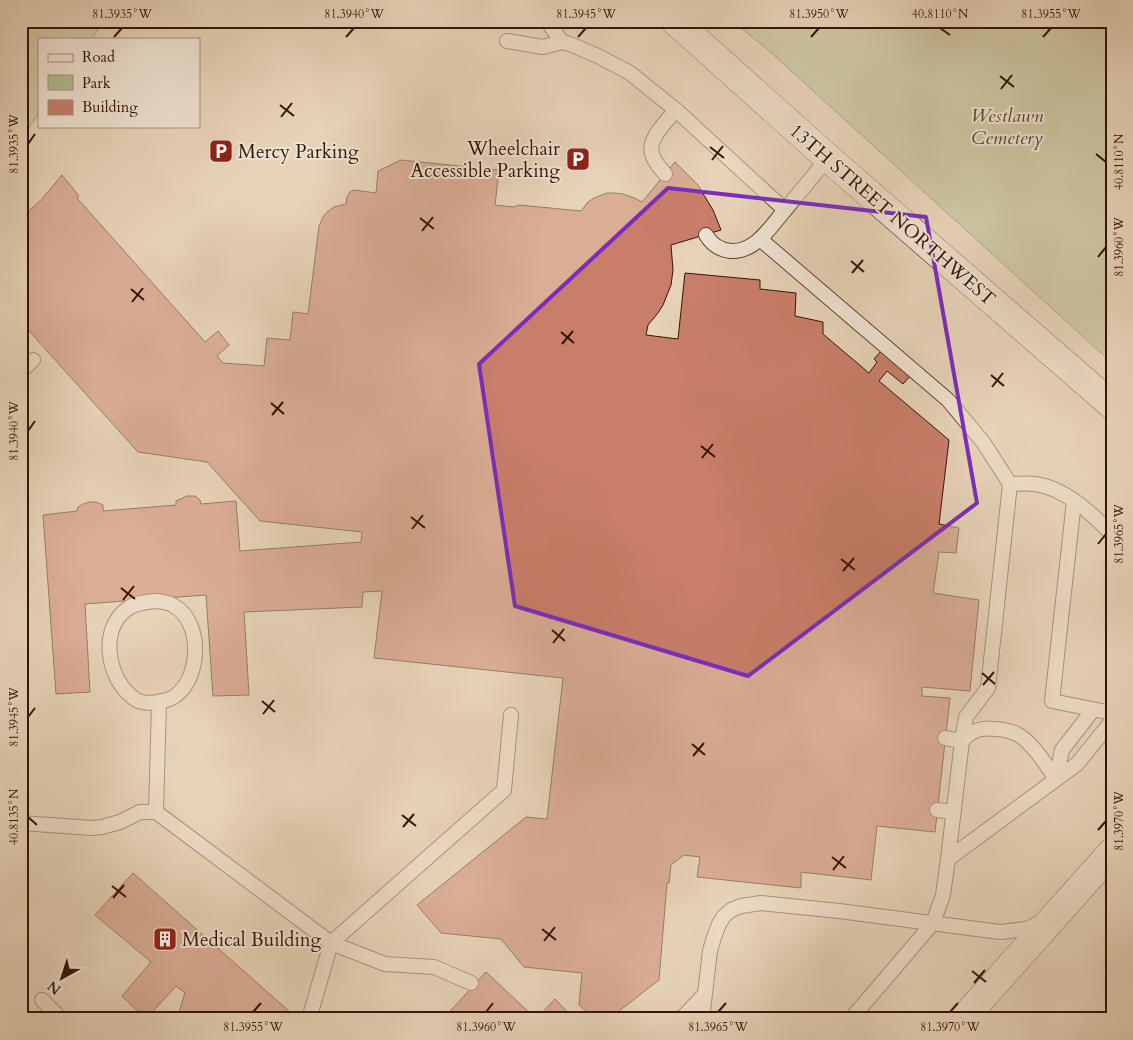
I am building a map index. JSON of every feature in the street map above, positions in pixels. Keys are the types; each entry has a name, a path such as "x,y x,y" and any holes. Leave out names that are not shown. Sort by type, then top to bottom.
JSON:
{"main road":[{"name":"13TH STREET NORTHWEST","path":"675,21 828,158 1112,405"},
{"path":"963,1019 1112,852"}],"lane":[{"path":"547,21 562,42 589,52 630,73 676,110 785,210"},
{"path":"506,41 543,47 562,42"},
{"path":"665,174 654,159 652,144 656,135 676,110"},
{"path":"706,235 720,249 735,251 749,248 760,239 828,158"},
{"path":"760,239 948,400 983,442 1010,484 988,688 966,717 943,895 933,923 851,1019"},
{"path":"21,371 33,360"},
{"path":"1010,484 1033,484 1048,487 1074,501 1089,512 1112,534"},
{"path":"1074,501 1052,701 1112,713"},
{"path":"156,601 166,602 182,612 191,628 195,646 194,665 188,681 175,696 159,702 141,702 127,692 117,679 110,653 111,633 126,609 136,604 156,601"},
{"path":"156,812 159,702"},
{"path":"1056,779 1062,750 1093,710"},
{"path":"309,1019 331,943 504,790 511,715"},
{"path":"948,859 1077,764 1112,721"},
{"path":"962,741 970,733 985,729 1013,732 1029,744 1056,779"},
{"path":"945,738 962,741"},
{"path":"937,810 954,812"},
{"path":"21,822 92,828 120,822 140,812 156,812 331,943 385,964 434,967 471,982"},
{"path":"702,1019 710,950 717,928 728,913 741,906 761,903 1000,932 1026,929 1054,917"},
{"path":"681,1019 704,995"},
{"path":"42,1000 61,1019"}],"highlighted area":[{"path":"668,188 926,217 977,503 748,676 515,606 479,364"}],"green space":[{"path":"21,21 105,21 92,38 38,38 38,114 21,141"},
{"name":"Westlawn Cemetery","path":"732,21 1112,21 1112,363 766,48"}],"building":[{"path":"401,160 499,170 495,205 514,207 519,205 581,211 588,202 607,193 623,194 642,202 675,162 698,185 713,210 721,230 671,245 673,270 671,285 663,305 648,325 646,335 678,339 685,273 760,280 760,289 796,293 795,316 823,322 823,334 869,373 877,362 874,359 882,350 911,375 903,384 887,371 879,381 949,440 939,524 959,528 956,553 939,552 933,593 979,600 970,691 922,687 922,696 950,698 935,832 877,826 871,880 801,872 801,888 697,877 700,857 684,855 671,865 669,883 667,883 659,980 611,1019 583,1019 588,1013 579,1005 582,973 524,967 501,939 441,933 417,905 526,817 547,819 563,678 374,658 382,591 363,592 362,607 244,612 249,695 213,696 206,595 85,604 90,692 56,694 43,515 77,511 78,507 90,502 103,505 103,511 176,505 176,501 187,496 195,496 200,500 201,504 236,501 240,551 361,542 362,532 260,521 207,462 138,452 21,322 21,218 41,200 62,175 79,196 77,198 205,342 218,331 229,345 217,356 223,363 264,366 267,338 290,340 293,312 308,314 319,226 323,217 334,207 346,204 347,197 354,190 376,193 378,171"},
{"name":"Medical Building","path":"133,873 290,1012 288,1019 177,1019 185,993 176,986 146,1019 122,996 151,962 95,915"},
{"path":"486,972 536,1019 443,1019"},
{"path":"555,999 574,1019 536,1019"}],"place":[{"name":"Mercy Parking","path":"221,151"},
{"name":"Wheelchair Accessible Parking","path":"578,159"},
{"name":"Medical Building","path":"165,939"}]}
